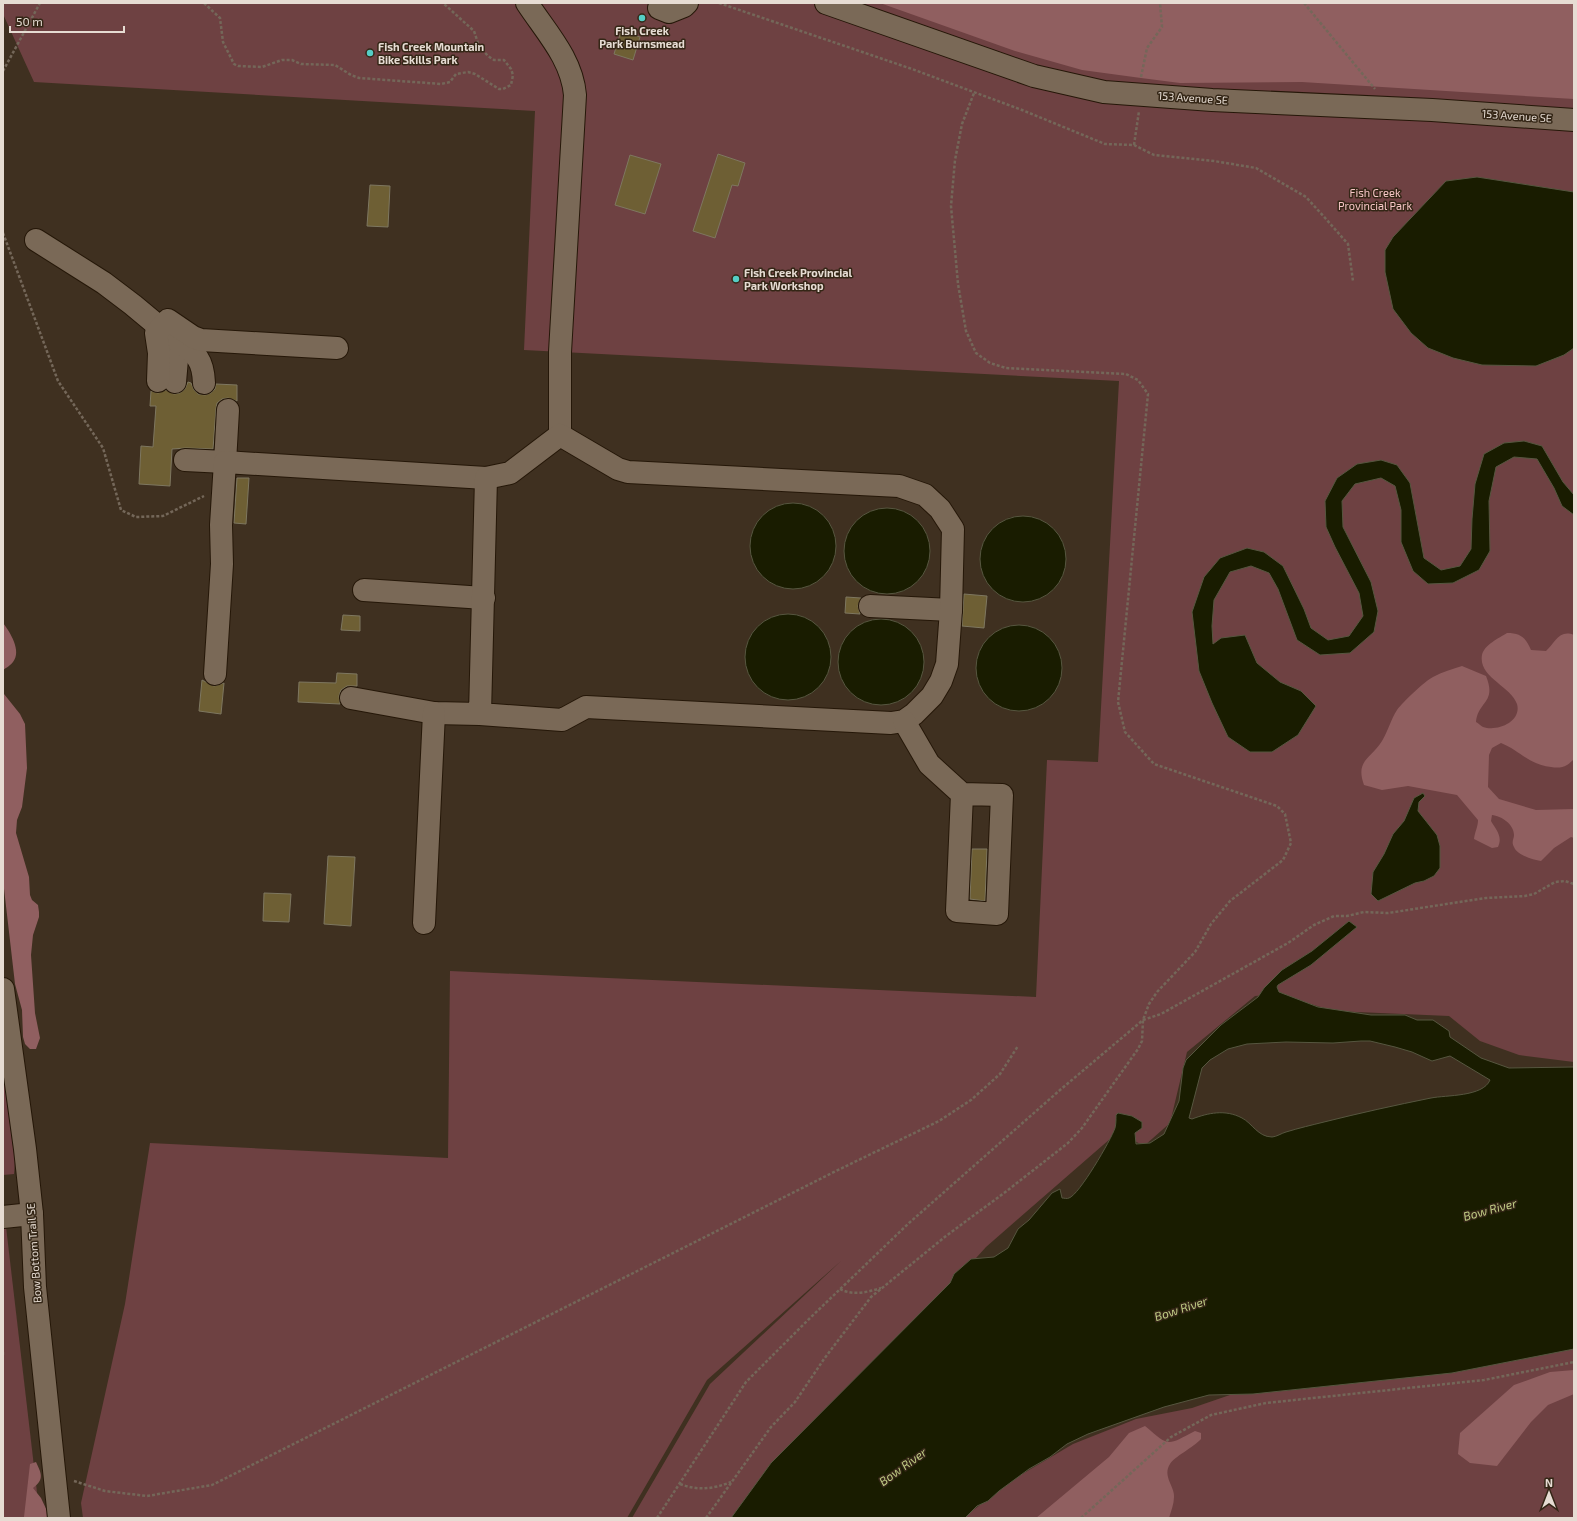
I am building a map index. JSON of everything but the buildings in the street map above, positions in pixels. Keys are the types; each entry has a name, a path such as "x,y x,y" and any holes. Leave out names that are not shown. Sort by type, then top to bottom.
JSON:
{"street":[{"path":"527,3 560,50 569,67 575,89 560,352 560,435"},
{"path":"659,8 669,12 684,6 687,3"},
{"name":"153 Avenue SE","path":"826,3 1034,76 1104,92 1212,100 1390,108 1574,120"},
{"path":"36,240 104,283 196,355 203,370 204,383"},
{"path":"165,331 168,320 200,340 337,348"},
{"path":"165,331 156,333 167,381"},
{"path":"215,674 222,564 224,468 228,410"},
{"path":"185,460 224,468 486,478 510,473 560,435"},
{"path":"351,698 434,713 480,714 562,720 586,707 891,723 904,721 924,706 932,696 941,682 947,664 951,610 953,529 940,509 925,495 899,486 628,472 618,469 560,435"},
{"path":"480,714 486,478"},
{"path":"364,590 484,598"},
{"path":"870,606 951,610"},
{"path":"424,923 434,713"},
{"path":"904,721 929,764 962,794 1002,795 997,914 957,911 962,794"},
{"name":"Bow Bottom Trail SE","path":"3,989 26,1149 32,1214 35,1287 59,1518"},
{"path":"3,1217 32,1214"}],"path":[{"path":"3,71 40,3"},
{"path":"204,3 220,18 223,42 230,58 234,64 238,66 262,67 282,60 292,60 301,64 335,65 351,76 359,78 441,84 450,82 456,74 468,72 475,74 499,89 503,89 511,85 513,75 507,63 504,60 494,60 488,56 479,46 474,31 464,20 442,3"},
{"path":"719,3 912,69 1022,110 1105,144 1134,145 1154,155 1256,168 1306,197 1348,244 1353,281"},
{"path":"1134,145 1139,118 1139,95 1147,48 1162,27 1160,3"},
{"path":"1304,3 1390,108"},
{"path":"706,1518 771,1427 795,1402 824,1359 871,1297 946,1236 1044,1162 1082,1128 1138,1049 1142,1041 1143,1020 1149,1004 1157,992 1195,952 1211,924 1230,901 1283,860 1291,843 1285,814 1277,806 1154,764 1125,732 1118,702 1148,394 1138,380 1126,374 1006,368 990,363 976,353 966,331 958,284 951,206 955,160 962,124 974,93"},
{"path":"3,233 58,381 104,448 121,510 136,517 163,516 207,495 224,468"},
{"path":"657,1518 746,1382 909,1223 1060,1090 1143,1020 1161,1014 1288,943 1314,925 1334,916 1347,916 1364,912 1388,913 1486,898 1525,896 1534,894 1560,880 1574,884"},
{"path":"55,1474 105,1491 146,1496 212,1485 939,1121 971,1100 1000,1074 1018,1046"},
{"path":"840,1289 845,1292 858,1293 870,1292 883,1287"},
{"path":"1081,1518 1171,1437 1211,1415 1266,1403 1484,1380 1574,1362"},
{"path":"680,1484 689,1488 712,1489 731,1482"}],"green space":[{"name":"Fish Creek Provincial Park","path":"3,3 1574,3 1574,1062 1519,1055 1480,1041 1449,1016 1334,1011 1277,994 1255,996 1187,1052 1170,1123 1144,1146 1118,1132 986,1247 741,1518 632,1518 710,1384 841,1261 707,1380 627,1518 83,1518 81,1503 125,1304 150,1143 448,1158 450,971 1036,997 1047,760 1098,762 1119,381 524,350 535,111 34,82 3,14"},
{"path":"3,1072 15,1161 14,1174 3,1175"},
{"path":"3,1201 40,1518 3,1518"},
{"path":"1574,1325 1574,1518 963,1518 1014,1479 1073,1444 1136,1419 1192,1408 1259,1385"}],"shaded area":[{"path":"880,3 1574,3 1574,99 1302,82 1180,83 1082,70 1015,51"},
{"path":"3,623 12,636 16,647 16,653 13,662 3,670"},
{"path":"1507,633 1519,635 1525,639 1531,650 1546,651 1561,635 1574,635 1574,759 1568,765 1555,768 1536,763 1501,743 1492,748 1489,755 1488,787 1499,799 1536,810 1574,809 1574,838 1571,837 1554,848 1541,861 1526,857 1516,850 1513,845 1514,835 1512,827 1506,821 1496,816 1492,815 1491,821 1499,836 1500,840 1498,847 1492,848 1474,839 1478,820 1457,795 1408,786 1382,790 1364,785 1362,777 1361,770 1363,765 1382,741 1397,710 1425,683 1444,672 1462,666 1486,676 1489,685 1488,697 1477,715 1476,722 1481,726 1495,728 1501,727 1512,721 1518,710 1514,698 1490,675 1482,663 1483,651 1492,642"},
{"path":"3,691 20,714 25,724 27,768 22,807 17,820 16,833 29,877 30,895 32,900 38,905 39,912 39,917 33,935 31,955 35,1013 40,1038 36,1049 30,1049 25,1044 23,1037 22,1010 15,984 3,880"},
{"path":"1574,1370 1574,1394 1548,1405 1531,1422 1497,1466 1470,1463 1458,1454 1460,1433 1514,1385 1550,1372"},
{"path":"1145,1426 1159,1438 1168,1442 1178,1440 1195,1431 1201,1433 1201,1439 1172,1461 1168,1468 1167,1473 1174,1493 1173,1505 1169,1518 1036,1518 1109,1457 1129,1433"},
{"path":"36,1462 41,1479 33,1488 41,1498 49,1518 24,1517 30,1464"}],"water":[{"path":"1477,177 1574,192 1574,348 1564,355 1536,366 1482,365 1453,358 1428,348 1411,333 1393,309 1385,272 1385,250 1393,237 1446,181"},
{"path":"1524,441 1542,446 1563,482 1574,495 1574,515 1562,506 1554,488 1537,459 1514,457 1496,467 1489,501 1490,551 1479,570 1453,583 1428,584 1413,571 1401,542 1401,510 1395,486 1381,478 1355,484 1342,501 1343,527 1371,582 1378,611 1374,632 1350,653 1320,655 1297,640 1278,589 1269,573 1251,566 1230,572 1214,600 1212,626 1213,644 1221,638 1245,635 1257,663 1280,682 1301,691 1316,706 1298,735 1272,752 1250,752 1228,737 1199,671 1192,612 1204,577 1220,558 1247,548 1264,552 1283,566 1304,609 1311,628 1328,640 1349,636 1363,616 1359,593 1326,527 1325,501 1337,478 1357,464 1381,460 1397,465 1410,483 1424,558 1441,570 1460,566 1471,549 1475,484 1484,454 1504,443"},
{"path":"793,503 810,506 824,515 833,529 836,546 833,563 824,577 810,586 793,589 776,586 762,577 753,563 750,546 753,529 762,515 776,506"},
{"path":"887,508 904,511 918,520 927,534 930,551 927,568 918,582 904,591 887,594 870,591 856,582 847,568 844,551 847,534 856,520 870,511"},
{"path":"1023,516 1040,519 1054,528 1063,542 1066,559 1063,576 1054,590 1040,599 1023,602 1006,599 992,590 983,576 980,559 983,542 992,528 1006,519"},
{"path":"788,614 805,617 819,626 828,640 831,657 828,674 819,688 805,697 788,700 771,697 757,688 748,674 745,657 748,640 757,626 771,617"},
{"path":"881,619 898,622 912,631 921,645 924,662 921,679 912,693 898,702 881,705 864,702 850,693 841,679 838,662 841,645 850,631 864,622"},
{"path":"1019,625 1036,628 1050,637 1059,651 1062,668 1059,685 1050,699 1036,708 1019,711 1002,708 988,699 979,685 976,668 979,651 988,637 1002,628"},
{"path":"1423,793 1425,796 1419,802 1418,811 1437,835 1440,846 1440,868 1434,876 1424,881 1415,883 1378,901 1371,894 1373,872 1384,854 1393,834 1404,821 1414,798"},
{"name":"Bow River","path":"1349,921 1357,927 1311,965 1278,985 1277,987 1279,992 1318,1007 1371,1015 1405,1015 1417,1020 1433,1020 1449,1031 1450,1037 1481,1058 1509,1068 1574,1067 1574,1349 1452,1373 1253,1394 1209,1395 1164,1407 1088,1434 1067,1444 1050,1457 1029,1469 988,1501 977,1506 965,1518 731,1518 771,1463 950,1283 954,1274 971,1259 994,1257 1008,1248 1018,1229 1029,1220 1052,1193 1060,1189 1062,1198 1068,1198 1074,1195 1087,1178 1108,1144 1115,1128 1116,1115 1118,1113 1132,1116 1142,1122 1142,1128 1135,1133 1136,1144 1150,1143 1164,1134 1179,1101 1183,1068 1186,1060 1221,1025 1258,997 1264,988 1282,970 1312,951","holes":["1370,1041 1412,1052 1432,1061 1450,1056 1490,1080 1486,1086 1480,1090 1378,1109 1301,1128 1274,1137 1263,1135 1246,1120 1236,1115 1217,1113 1192,1119 1189,1118 1202,1068 1210,1060 1228,1049 1247,1044"]}],"place":[{"name":"Fish Creek Park Burnsmead","path":"642,18"},
{"name":"Fish Creek Mountain Bike Skills Park","path":"370,53"},
{"name":"Fish Creek Provincial Park Workshop","path":"736,279"}]}
